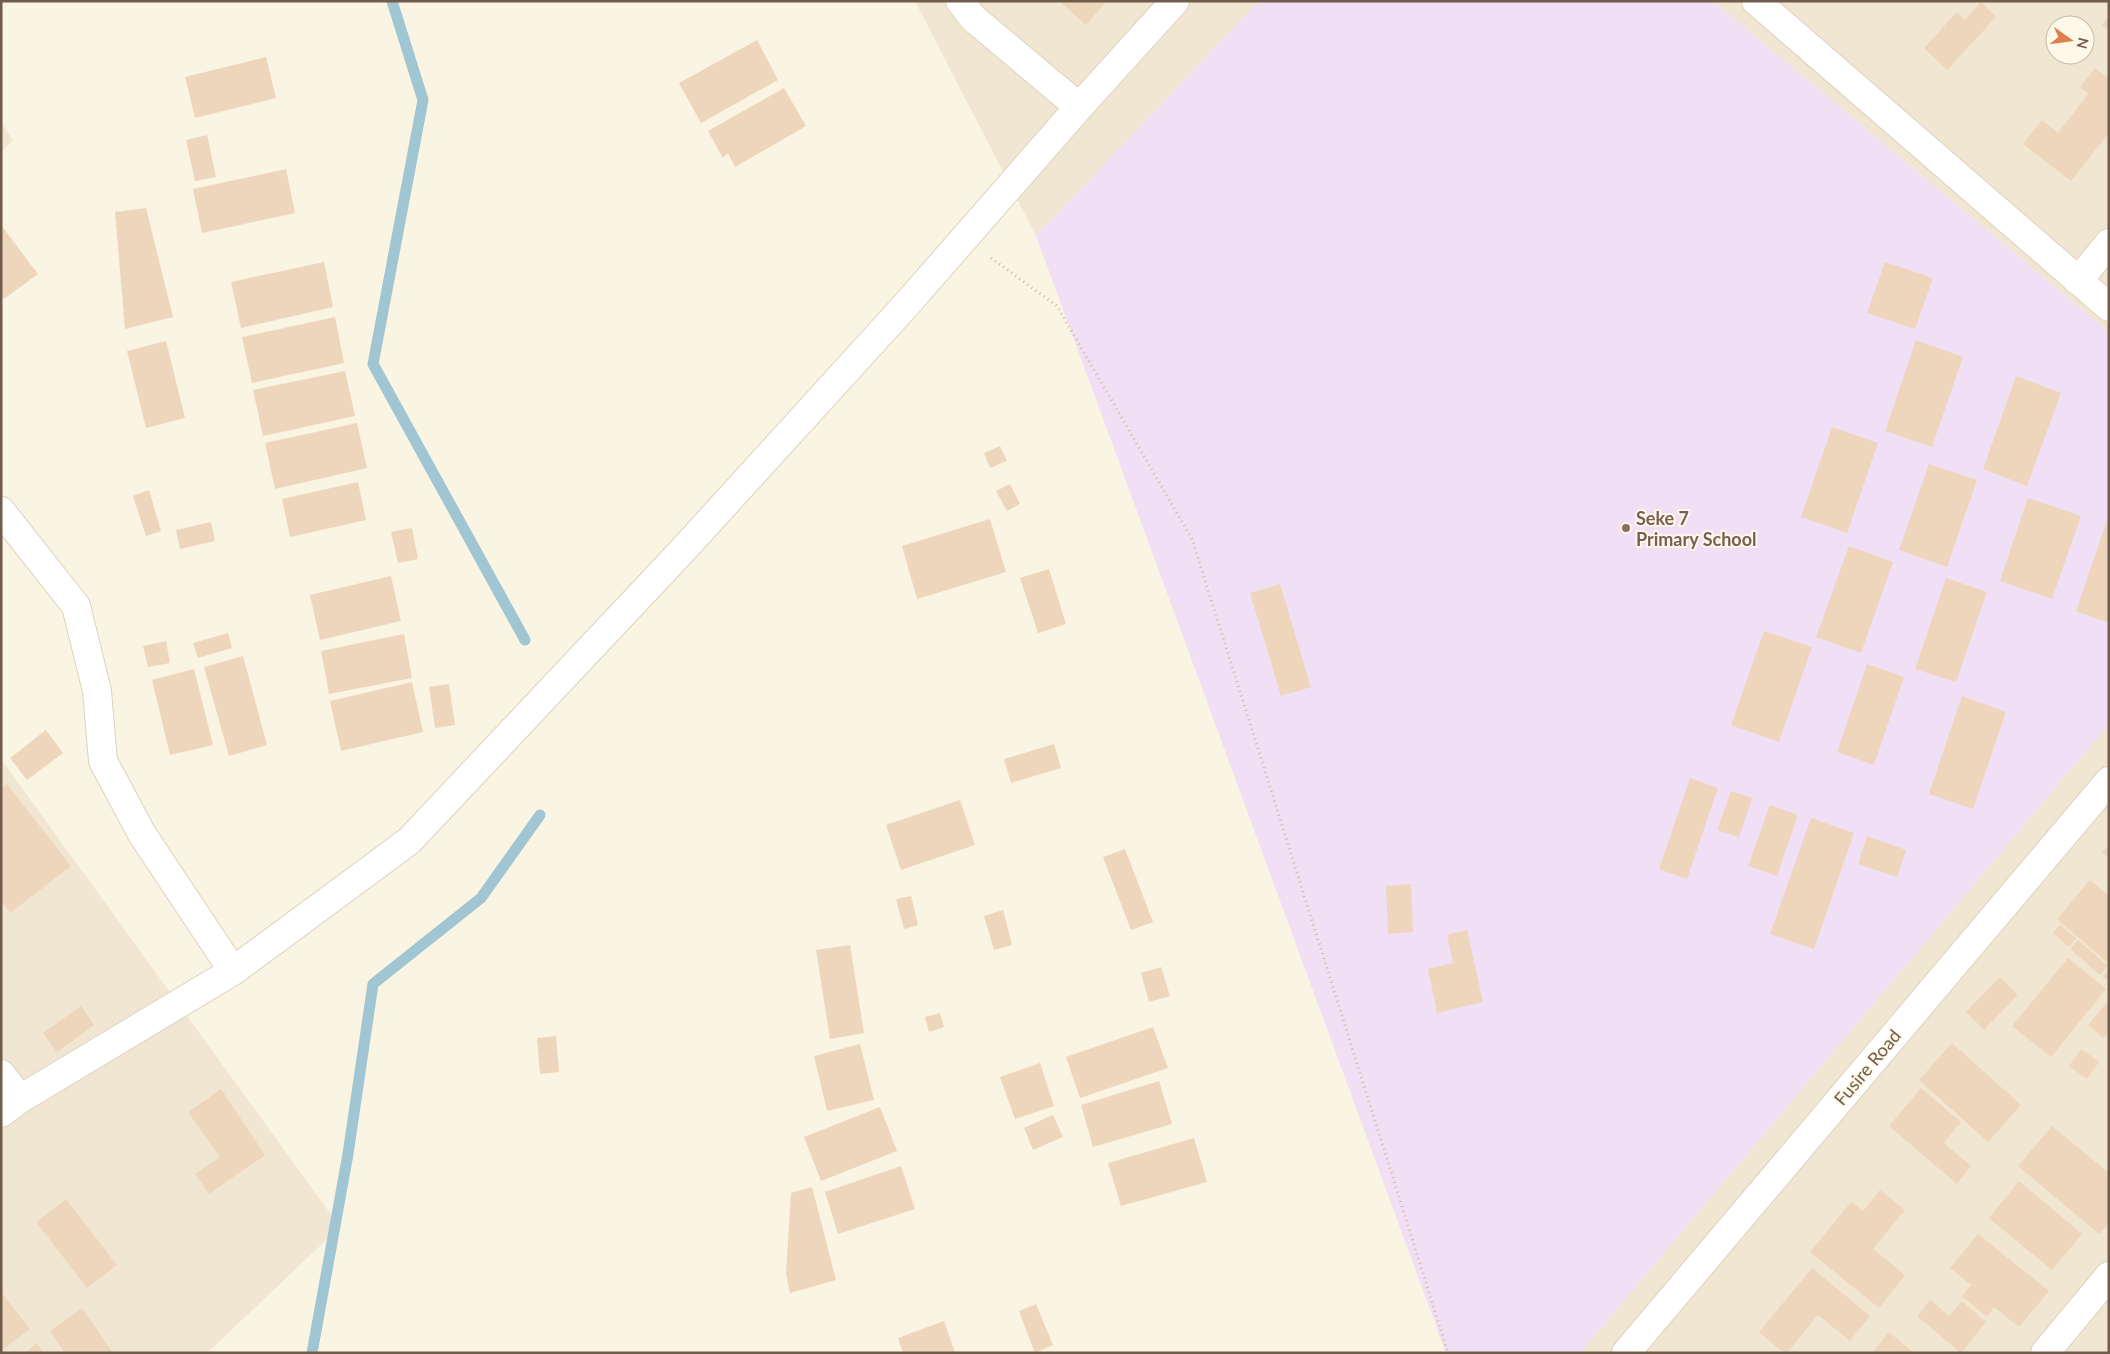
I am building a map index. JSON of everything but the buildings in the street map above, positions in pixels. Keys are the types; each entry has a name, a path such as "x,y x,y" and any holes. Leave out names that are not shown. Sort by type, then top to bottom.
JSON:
{"street":[{"path":"960,1 973,18 1079,107"},
{"path":"1,1074 10,1106 233,971 409,841 689,542 965,240 1079,107 1175,1"},
{"path":"1756,1 2109,307"},
{"path":"2078,281 2109,243"},
{"path":"1,511 76,606 97,691 103,761 142,834 233,971"},
{"name":"Fusire Road","path":"1626,1353 2109,781"},
{"path":"2045,1353 2109,1276"}],"path":[{"path":"965,240 1057,306 1192,540 1448,1353"}],"shaded area":[{"path":"915,1 1259,1 1036,236"},
{"name":"Seke 7 Primary School","path":"1259,1 1713,1 2109,332 2109,724 1580,1353 1446,1353 1036,236"},
{"path":"1713,1 2109,1 2109,332"},
{"path":"1,122 13,140 1,153"},
{"path":"2109,724 2109,1353 1580,1353"},
{"path":"1,759 340,1227 207,1353 1,1353"}],"waterway":[{"path":"392,1 423,100 373,364 525,640"},
{"path":"312,1353 348,1154 373,984 481,898 540,815"}],"place":[{"name":"Seke 7 Primary School","path":"1626,528"}]}
